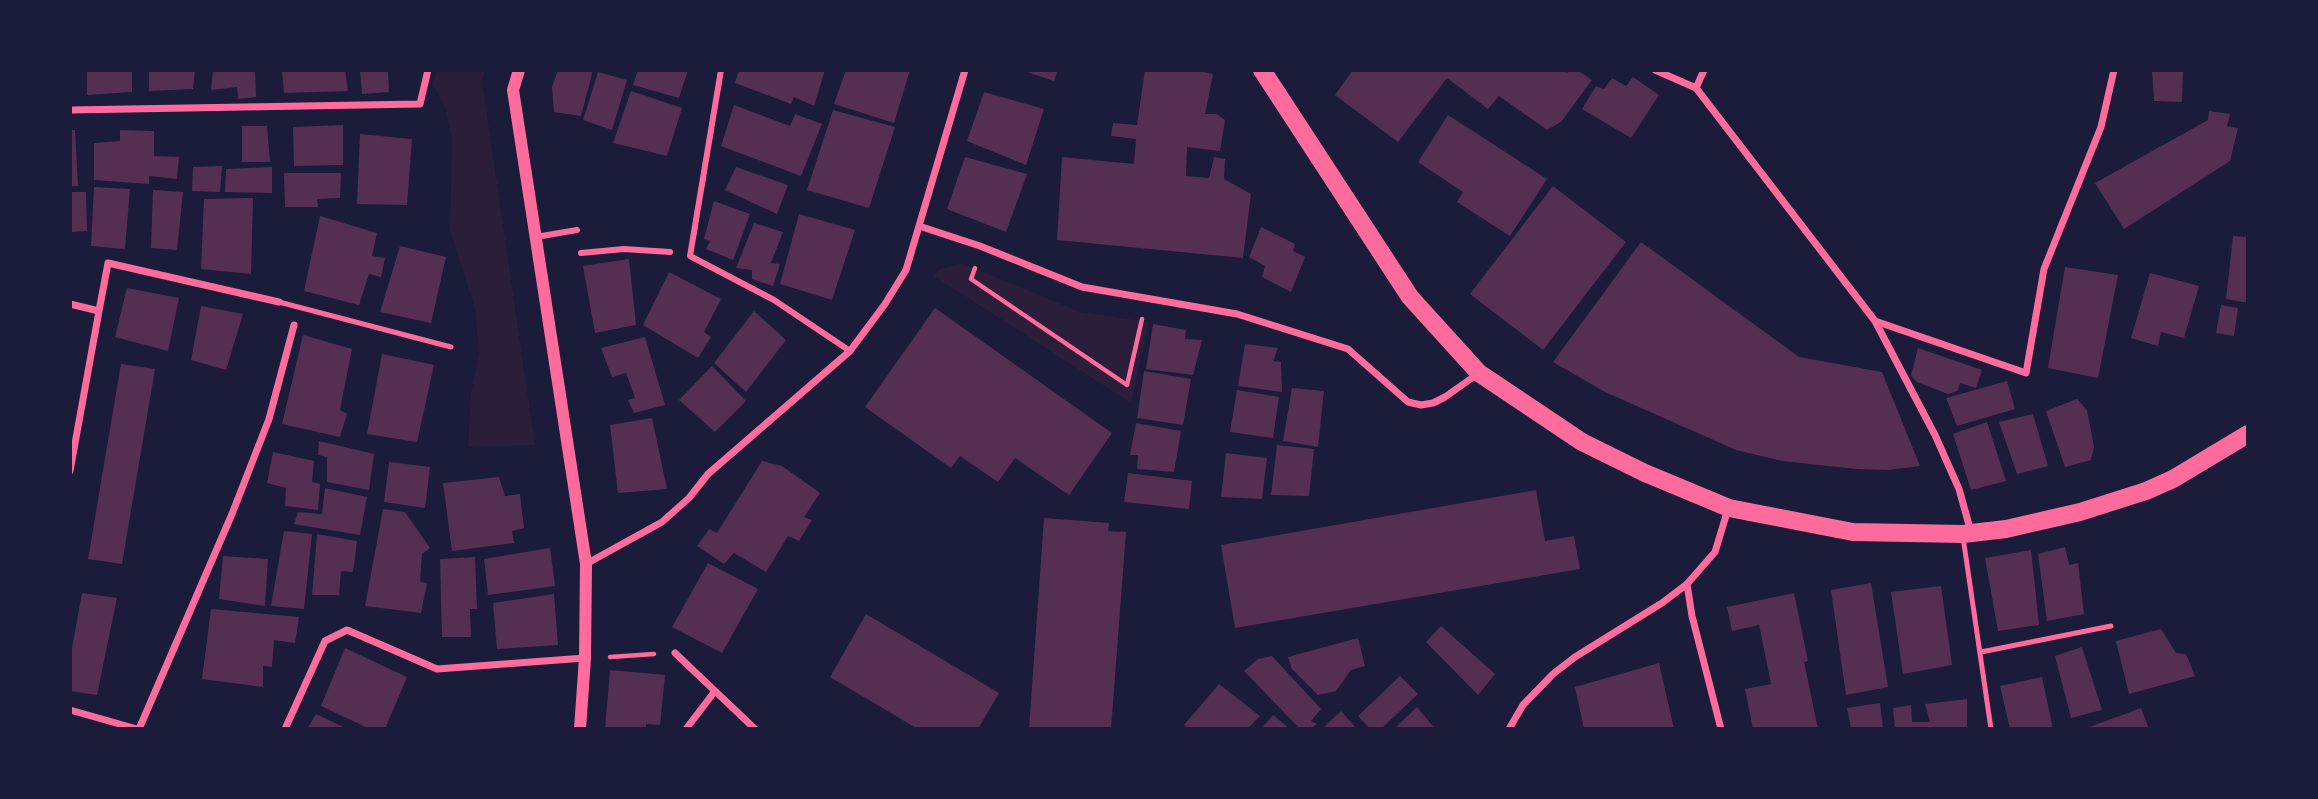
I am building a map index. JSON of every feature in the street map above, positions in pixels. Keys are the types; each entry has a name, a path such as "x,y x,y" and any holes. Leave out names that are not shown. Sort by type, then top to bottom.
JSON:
{"main road":[{"path":"1262,70 1410,297 1479,373 1582,442 1645,473 1729,508 1853,532 1967,533 2006,529 2121,500 2173,479 2248,434"}],"street":[{"path":"70,110 420,104 428,70"},
{"path":"519,70 513,90 586,564 585,659 580,729"},
{"path":"721,70 690,256 774,300 850,351"},
{"path":"586,564 662,522 689,498 708,474 850,351 906,270 965,70"},
{"path":"1655,70 1696,88 1875,321 1950,467 1959,489 1967,533"},
{"path":"1696,88 1704,70"},
{"path":"1875,321 2026,373 2045,269 2101,127 2114,70"},
{"path":"919,226 980,246 1082,287 1237,314 1348,349 1408,402 1421,405 1433,403 1479,373"},
{"path":"536,237 577,230"},
{"path":"581,253 624,249 670,252"},
{"path":"70,471 108,263 279,302"},
{"path":"70,304 99,311"},
{"path":"70,710 138,729 232,514 269,419 294,325"},
{"path":"1509,729 1523,705 1553,674 1687,584 1715,552 1729,508"},
{"path":"1687,584 1692,616 1721,729"},
{"path":"285,729 325,641 347,630 438,668 585,659"},
{"path":"675,653 755,729"},
{"path":"686,729 715,691"}],"lane":[{"path":"279,302 451,347"},
{"path":"1967,533 1991,729"},
{"path":"1981,652 2110,626"}],"path":[{"path":"980,246 971,279 1127,385 1147,298"},
{"path":"585,659 675,653"}],"shaded area":[{"path":"437,70 485,70 482,81 535,445 468,447 471,393 479,354 475,309 450,230 452,141 446,109 433,85"},
{"path":"962,263 1080,312 1149,322 1131,403 934,276 938,270"}],"building":[{"path":"87,70 132,70 132,92 87,95"},
{"path":"149,70 195,70 193,89 149,91"},
{"path":"213,70 255,70 256,97 238,99 237,87 211,90"},
{"path":"282,70 345,70 348,91 284,93"},
{"path":"360,70 388,70 389,92 362,94"},
{"path":"558,70 593,70 581,116 554,112 552,87"},
{"path":"638,70 688,70 679,98 633,85"},
{"path":"739,70 825,70 814,106 794,97 791,104 735,83"},
{"path":"846,70 910,70 894,123 834,104"},
{"path":"1021,70 1058,70 1054,81"},
{"path":"1145,70 1193,70 1213,74 1205,114 1217,114 1225,120 1220,151 1187,147 1186,176 1209,178 1214,157 1225,159 1224,179 1251,194 1243,258 1057,240 1062,157 1134,164 1136,139 1111,136 1113,123 1137,125"},
{"path":"1353,70 1562,70 1567,73 1568,70 1577,70 1592,80 1561,122 1547,130 1499,96 1488,109 1447,78 1398,142 1335,95"},
{"path":"2152,70 2183,70 2182,102 2154,101"},
{"path":"598,72 627,80 612,130 583,120"},
{"path":"1633,77 1659,95 1631,138 1582,109 1596,86 1604,89 1612,78 1626,86"},
{"path":"631,91 682,108 667,156 613,143"},
{"path":"984,92 1044,109 1026,165 967,141"},
{"path":"734,105 790,126 795,114 822,124 801,176 721,146"},
{"path":"833,110 895,127 869,208 807,190"},
{"path":"2209,111 2230,114 2227,126 2238,128 2230,161 2124,229 2095,183 2208,120"},
{"path":"1448,115 1547,179 1510,236 1457,202 1463,192 1418,162"},
{"path":"343,125 343,165 294,166 293,127"},
{"path":"242,126 267,126 270,162 242,162"},
{"path":"70,130 75,130 78,186 70,186"},
{"path":"120,130 154,131 154,156 179,157 177,179 149,176 149,184 94,180 94,143 120,141"},
{"path":"360,134 412,139 407,205 357,204"},
{"path":"965,157 1027,174 1006,232 947,209"},
{"path":"222,166 220,192 192,191 193,167"},
{"path":"272,167 272,193 225,192 226,169"},
{"path":"736,167 788,185 777,214 725,190"},
{"path":"284,173 341,173 340,198 317,199 318,207 285,207"},
{"path":"1553,186 1626,242 1543,350 1470,294"},
{"path":"94,187 130,189 125,249 91,246"},
{"path":"153,190 183,192 177,250 151,248"},
{"path":"70,192 86,192 87,231 70,232"},
{"path":"253,198 251,274 201,269 204,199"},
{"path":"714,201 750,214 733,260 706,249 710,241 704,239"},
{"path":"799,214 855,230 832,300 780,284"},
{"path":"320,216 377,233 372,256 385,258 381,277 369,274 359,305 304,291"},
{"path":"754,223 783,232 771,263 780,264 773,286 752,279 752,270 736,268"},
{"path":"1261,227 1295,244 1293,251 1305,257 1291,292 1262,277 1265,266 1249,257"},
{"path":"2233,236 2248,237 2248,303 2226,299"},
{"path":"1641,242 1799,357 1882,372 1920,466 1888,470 1856,469 1782,461 1736,450 1605,392 1553,362"},
{"path":"400,246 446,257 431,323 380,312"},
{"path":"629,259 636,325 595,333 583,266"},
{"path":"2065,267 2118,275 2098,378 2048,368"},
{"path":"669,272 721,299 704,332 711,337 698,358 643,325"},
{"path":"2150,273 2199,286 2184,338 2161,332 2158,346 2131,338"},
{"path":"127,288 179,298 168,351 115,337"},
{"path":"2221,305 2238,308 2234,336 2216,333"},
{"path":"201,306 243,314 226,370 191,360"},
{"path":"935,308 1112,433 1069,495 1015,458 998,482 960,456 951,468 865,407"},
{"path":"754,311 786,340 746,392 714,363"},
{"path":"1153,324 1186,330 1185,339 1202,340 1193,375 1146,369"},
{"path":"303,335 352,349 340,410 347,414 340,437 282,424"},
{"path":"645,337 665,405 634,413 628,400 635,398 626,373 612,377 601,348"},
{"path":"1245,344 1278,348 1273,361 1281,362 1282,392 1238,386"},
{"path":"1918,348 1982,370 1976,388 1960,383 1958,391 1948,394 1917,382 1911,376"},
{"path":"382,354 434,365 417,442 367,434"},
{"path":"121,364 155,369 122,564 88,559"},
{"path":"712,366 746,401 715,432 679,400"},
{"path":"1144,371 1191,379 1183,425 1137,418"},
{"path":"2007,381 2015,409 1957,426 1946,398"},
{"path":"1292,388 1324,391 1318,447 1283,441"},
{"path":"1237,390 1279,397 1273,438 1230,432"},
{"path":"2077,399 2087,410 2094,447 2091,460 2065,467 2046,411"},
{"path":"2033,414 2048,466 2017,474 1999,422"},
{"path":"652,418 667,489 618,493 610,425"},
{"path":"1987,422 2006,481 1971,490 1953,434"},
{"path":"1136,423 1181,431 1174,472 1137,469 1138,455 1130,455"},
{"path":"319,441 374,454 369,490 327,482 327,457 318,455"},
{"path":"1277,445 1314,449 1309,496 1271,495"},
{"path":"273,452 314,461 312,482 320,484 318,510 285,506 286,488 267,483"},
{"path":"1226,453 1267,458 1262,499 1221,497"},
{"path":"762,461 782,466 820,493 804,517 812,520 799,541 788,536 766,572 734,553 724,564 697,546 709,529 717,533"},
{"path":"389,462 430,467 425,508 384,502"},
{"path":"1128,473 1192,481 1189,509 1124,502"},
{"path":"499,477 505,496 520,494 524,528 512,531 514,543 452,551 443,483"},
{"path":"325,488 367,497 360,535 294,524 298,512 322,514"},
{"path":"1536,490 1545,541 1574,536 1580,569 1235,628 1221,545"},
{"path":"383,509 405,512 430,548 422,554 420,582 427,583 421,613 365,606"},
{"path":"1044,518 1109,523 1108,531 1126,532 1111,729 1029,729"},
{"path":"284,531 312,534 304,609 271,606"},
{"path":"317,534 357,541 353,572 341,571 339,595 312,595"},
{"path":"2065,547 2069,565 2078,563 2084,614 2047,621 2038,554"},
{"path":"550,548 555,586 488,595 484,559"},
{"path":"2031,550 2039,625 1998,631 1985,558"},
{"path":"223,556 268,559 265,606 219,599"},
{"path":"475,557 477,609 470,609 471,637 442,637 440,559"},
{"path":"708,563 758,589 722,653 672,627"},
{"path":"1871,583 1888,687 1846,695 1831,590"},
{"path":"1941,586 1952,665 1903,674 1891,592"},
{"path":"82,593 117,598 97,695 70,691 70,659"},
{"path":"1794,593 1808,661 1804,662 1818,729 1753,729 1745,689 1771,684 1759,625 1732,631 1727,607"},
{"path":"554,594 558,645 497,649 493,603"},
{"path":"211,609 299,617 295,643 274,640 272,667 263,666 263,687 202,679"},
{"path":"866,614 999,693 978,729 918,729 830,677"},
{"path":"1441,626 1495,674 1478,695 1426,642"},
{"path":"2161,629 2176,653 2186,654 2195,676 2129,694 2116,641"},
{"path":"1358,638 1365,666 1351,670 1336,691 1318,695 1292,669 1288,657"},
{"path":"2082,647 2102,710 2071,718 2055,656"},
{"path":"345,648 407,677 385,729 370,729 321,706"},
{"path":"1272,656 1321,709 1311,721 1317,724 1310,729 1300,729 1244,671 1258,659"},
{"path":"1659,663 1674,729 1584,729 1575,687"},
{"path":"610,670 665,675 660,725 646,724 646,729 605,729"},
{"path":"1400,676 1418,694 1381,729 1370,729 1358,716"},
{"path":"2042,677 2053,729 2010,729 2000,686"},
{"path":"1219,684 1260,716 1247,729 1188,729 1184,725"},
{"path":"1967,699 1967,729 1895,729 1893,708 1911,705 1912,722 1930,722 1925,704"},
{"path":"1880,703 1883,729 1851,729 1847,708"},
{"path":"1417,707 1435,729 1394,729"},
{"path":"2141,708 2149,729 2084,729"},
{"path":"1341,711 1357,729 1322,729"},
{"path":"316,714 348,729 307,729"},
{"path":"1273,715 1290,729 1261,729"}]}
